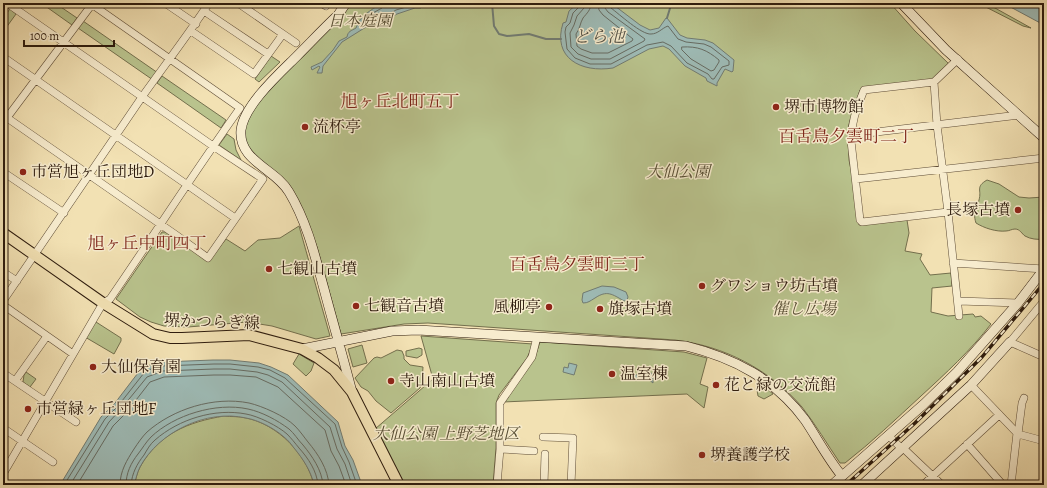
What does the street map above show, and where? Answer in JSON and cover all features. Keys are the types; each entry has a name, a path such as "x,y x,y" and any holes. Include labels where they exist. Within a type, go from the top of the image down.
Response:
{"main road":[{"name":"堺かつらぎ線","path":"3,233 103,303 153,334 188,338 249,335 302,349 318,358 334,370 352,392 399,485"}],"street":[{"path":"3,474 103,303 110,299 161,225 213,146 240,108 91,3 64,42 36,80 4,119 89,174 161,225 208,258 263,179 213,146 64,42 7,3"},
{"path":"165,3 196,24"},
{"path":"3,301 89,174 170,58 196,24 209,3"},
{"path":"238,3 296,43"},
{"path":"346,3 338,15 260,94 242,124 241,135 246,152 257,163 278,178 288,190 301,216 311,240 352,392"},
{"path":"901,3 929,34 1044,138"},
{"path":"204,11 268,54"},
{"path":"191,31 254,74 283,34"},
{"path":"3,57 235,218"},
{"path":"948,212 862,222 860,220 851,135 854,116 864,90 934,82 958,59"},
{"path":"934,82 937,125 960,316"},
{"path":"851,135 1019,115"},
{"path":"856,179 1044,158"},
{"path":"3,172 64,213"},
{"path":"953,263 1044,269"},
{"path":"832,485 924,404 957,372 1018,302 1044,269"},
{"path":"3,272 17,281"},
{"path":"959,301 1018,302"},
{"path":"862,485 971,385 1010,342 1044,301"},
{"path":"3,305 73,354"},
{"path":"1036,311 1044,315"},
{"path":"302,349 392,331 418,330 686,346 726,359 754,373 777,390 804,419 842,476"},
{"path":"15,381 46,336"},
{"path":"497,485 500,449 500,403 502,398 532,357 537,337"},
{"path":"1010,342 1044,357"},
{"path":"3,373 76,422"},
{"path":"971,385 1017,434 1044,442"},
{"path":"1011,485 1017,434 1024,398"},
{"path":"923,485 999,415"},
{"path":"3,428 53,462"},
{"path":"888,435 933,475 942,485"},
{"path":"543,437 573,438 571,485"},
{"path":"967,444 1003,485"},
{"path":"500,449 534,451"},
{"path":"544,485 545,454"}],"green space":[{"path":"41,3 55,3 77,18 72,25"},
{"name":"大仙公園","path":"349,3 890,3 915,31 949,64 933,79 860,90 848,128 849,160 859,225 907,220 909,233 905,251 922,254 920,259 930,275 951,273 952,286 932,288 931,312 948,316 973,314 975,317 981,316 991,324 975,343 948,370 884,430 845,463 840,463 802,407 775,381 728,354 693,343 675,340 428,323 404,324 341,334 317,247 306,218 249,150 243,135 248,116 261,94"},
{"path":"978,3 986,3 1031,28 1023,26"},
{"path":"10,9 16,14 3,32 3,18"},
{"path":"83,21 158,73 153,80 78,28"},
{"path":"271,56 280,62 259,82 255,79"},
{"path":"162,76 226,120 221,128 157,83"},
{"path":"227,134 234,139 236,150 241,160 219,145"},
{"path":"987,180 999,184 1019,197 1044,197 1044,239 1029,238 1017,229 998,231 986,228 976,223 975,212 980,197 980,187 983,182"},
{"path":"299,226 330,336 316,339 272,326 247,322 188,327 164,326 140,317 116,299 162,232 165,232 209,260 226,239 245,251 258,240 280,238"},
{"path":"96,322 121,338 121,341 114,354 85,337"},
{"name":"大仙公園 上野芝地区","path":"421,336 533,344 527,358 499,395 496,403 496,448 493,485 405,485 375,429 433,379"},
{"path":"540,342 684,352 707,358 700,384 708,387 704,408 687,394 503,402 535,357"},
{"path":"362,345 367,363 353,367 348,349"},
{"path":"419,348 422,349 422,355 417,358 406,356 406,351"},
{"path":"397,350 402,351 404,359 410,365 423,367 422,382 420,388 391,413 376,401 368,391 361,387 355,378 374,358 381,358"},
{"path":"299,354 314,363 311,371 306,376 293,364"},
{"path":"26,372 36,379 30,387 23,382"},
{"path":"761,384 773,394 764,399 758,396 757,390"},
{"path":"224,416 243,417 258,421 279,434 289,442 305,462 314,485 134,485 139,469 147,456 165,438 186,426"}],"water":[{"path":"381,3 424,4 421,8 415,8 397,14 378,24 366,27 342,42 323,66 322,73 317,73 320,67 319,66 312,70 311,67 322,62 339,41 347,37 349,32 356,28 363,16"},
{"name":"どら池","path":"578,3 611,3 640,25 650,30 659,28 667,18 680,35 687,38 705,40 713,43 734,60 733,71 732,72 725,69 717,83 717,86 685,66 669,49 663,46 649,49 613,68 590,68 580,65 566,54 562,46 561,35 563,23 566,22 569,11"},
{"path":"1003,3 1032,3 1044,10 1044,25"},
{"path":"602,286 614,287 626,292 628,297 627,300 624,301 610,294 603,294 583,303 583,293"},
{"path":"213,360 259,363 288,375 338,422 345,446 353,460 362,485 314,485 309,470 285,438 261,423 251,419 231,416 200,420 171,434 148,454 140,467 134,485 60,485 101,417 115,403 141,369 162,362"},
{"path":"569,363 577,365 574,375 563,372 564,367 568,368"},
{"path":"646,372 655,374 653,383 648,379 632,380 633,374 641,376 642,374 645,375"}],"waterway":[{"path":"492,3 494,26 499,34 507,36 529,34 546,39 561,39"},
{"path":"667,18 671,5 677,3"}],"railway":[{"path":"846,485 915,423 982,357 1044,283"}],"place":[{"name":"堺市博物館","path":"776,107"},
{"name":"流杯亭","path":"305,127"},
{"name":"市営旭ヶ丘団地D","path":"23,172"},
{"name":"長塚古墳","path":"1018,210"},
{"name":"七観山古墳","path":"269,269"},
{"name":"グワショウ坊古墳","path":"702,286"},
{"name":"七観音古墳","path":"356,306"},
{"name":"風柳亭","path":"549,307"},
{"name":"旗塚古墳","path":"600,309"},
{"name":"大仙保育園","path":"93,367"},
{"name":"温室棟","path":"612,374"},
{"name":"寺山南山古墳","path":"391,381"},
{"name":"花と緑の交流館","path":"716,385"},
{"name":"市営緑ヶ丘団地F","path":"28,409"},
{"name":"堺養護学校","path":"702,455"}],"district":[{"name":"旭ヶ丘北町五丁","path":"400,101"},
{"name":"百舌鳥夕雲町二丁","path":"846,136"},
{"name":"旭ヶ丘中町四丁","path":"147,243"},
{"name":"百舌鳥夕雲町三丁","path":"577,264"}],"park label":[{"name":"日本庭園","path":"360,21"},
{"name":"催し広場","path":"804,309"}]}
